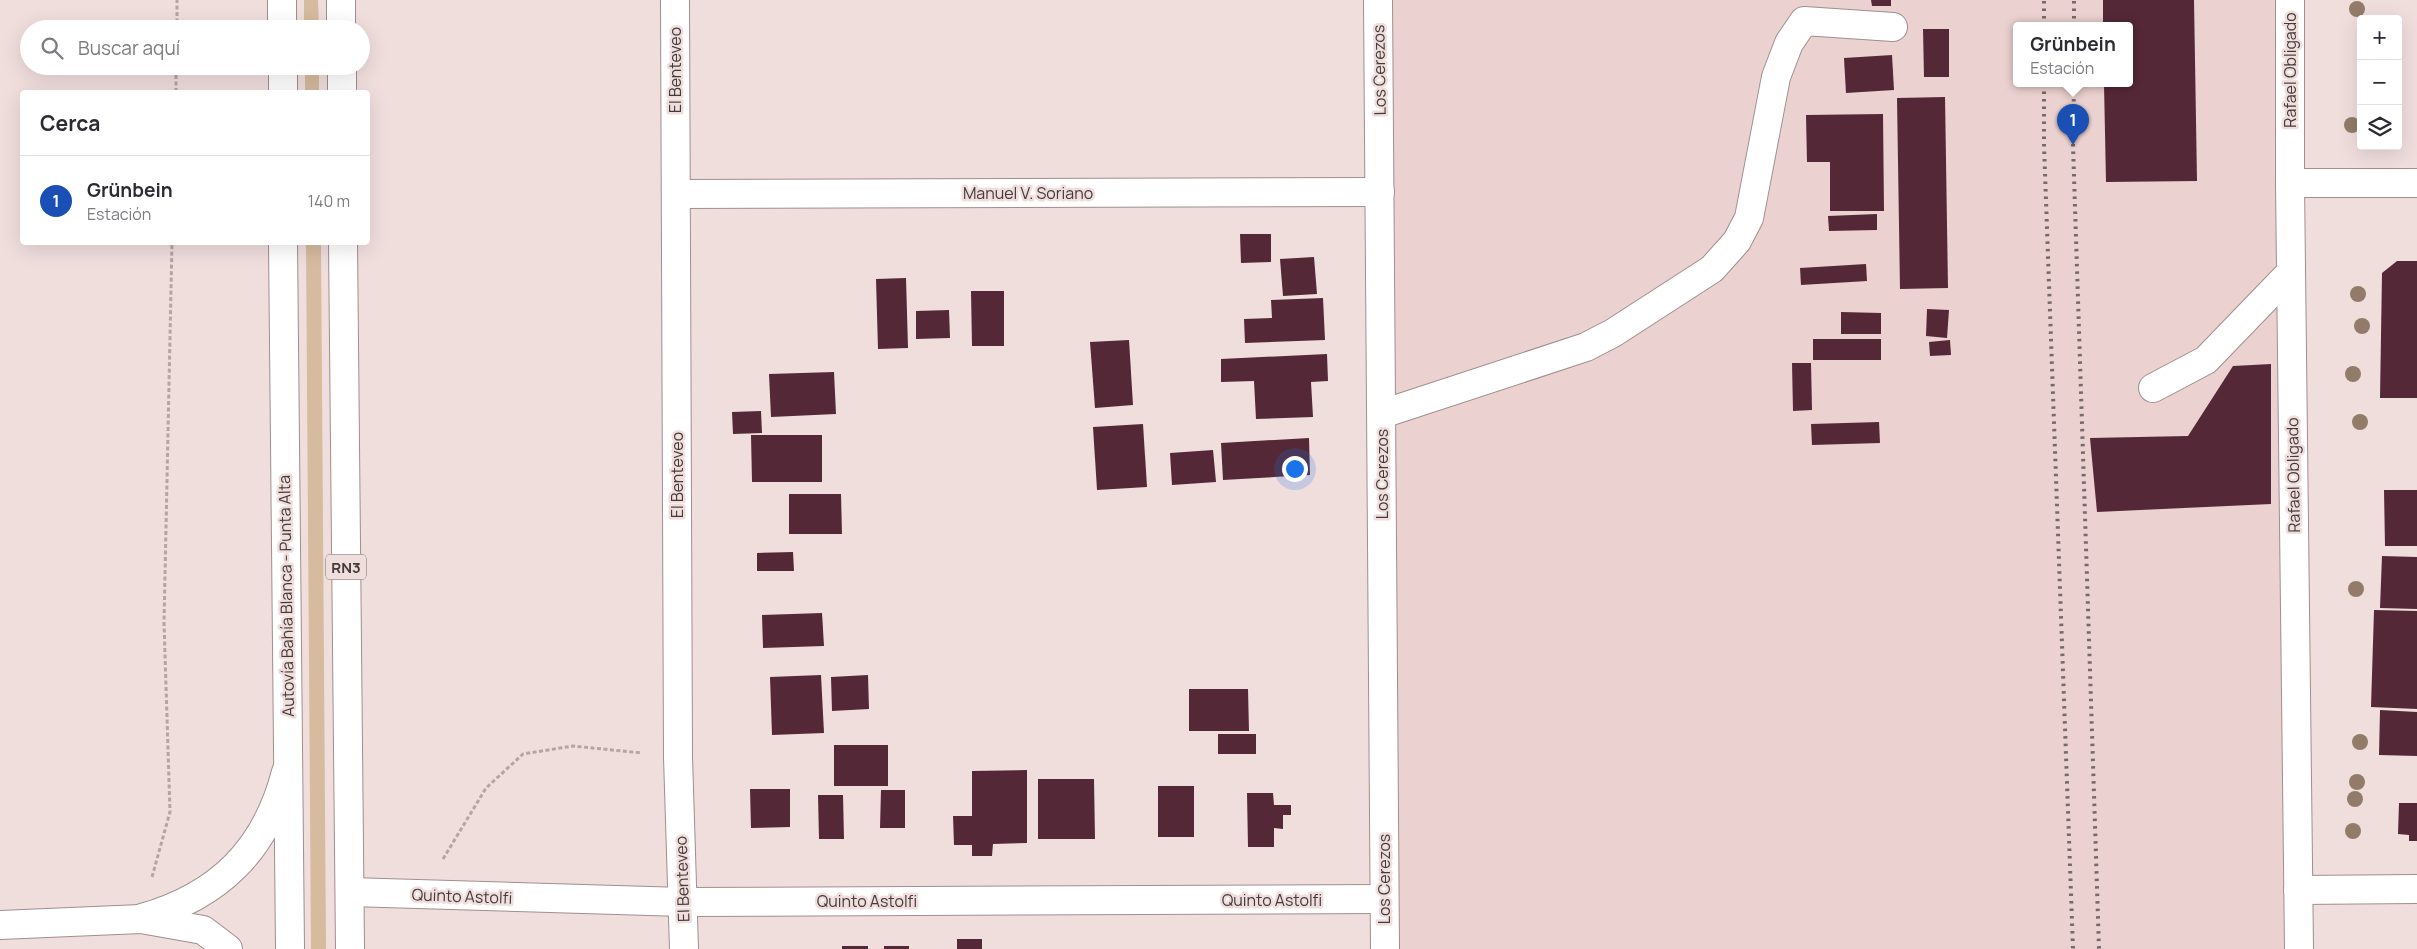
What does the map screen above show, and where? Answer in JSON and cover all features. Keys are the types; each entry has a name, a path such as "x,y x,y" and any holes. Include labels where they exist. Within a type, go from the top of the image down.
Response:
{"main road":[{"path":"282,0 282,20"},
{"path":"341,0 341,20"},
{"name":"El Benteveo","path":"675,0 678,756 684,949"},
{"name":"Los Cerezos","path":"1378,0 1385,949"},
{"name":"Rafael Obligado","path":"2290,0 2290,183 2299,949"},
{"path":"1382,414 1586,347 1613,333 1712,269 1737,241 1749,218 1776,77 1789,43 1806,11 1893,27"},
{"path":"282,75 283,90"},
{"path":"342,75 342,90"},
{"path":"2290,183 2417,183"},
{"name":"Manuel V. Soriano","path":"676,194 1380,192"},
{"name":"Autovía Bahía Blanca - Punta Alta","path":"283,245 290,949"},
{"name":"RN3","path":"343,245 350,949"},
{"path":"2153,388 2206,360 2291,272"},
{"path":"140,919 168,911 193,899 221,880 245,857 265,829 279,798 288,766"},
{"path":"2298,890 2417,889"},
{"name":"Quinto Astolfi","path":"350,892 683,902 1384,899"},
{"path":"0,924 140,919 203,930 228,949"}],"path":[{"path":"177,20 178,0"},
{"path":"176,75 176,90"},
{"path":"140,919 170,812 164,623 172,245"},
{"path":"421,895 486,788 523,754 573,746 678,756"}],"shaded area":[{"path":"304,0 318,0 319,20 304,20"},
{"path":"1378,0 2290,0 2299,949 1385,949"},
{"path":"305,75 319,75 319,90 305,90"},
{"path":"306,245 321,245 326,949 311,949"}],"building":[{"path":"1871,0 1891,0 1891,6 1872,6"},
{"path":"2103,0 2194,0 2197,181 2106,182 2104,87 2133,87 2133,22 2103,22"},
{"path":"1923,29 1949,29 1949,77 1924,77"},
{"path":"1892,55 1894,90 1846,93 1844,58"},
{"path":"1945,97 1948,288 1900,289 1897,98"},
{"path":"1883,114 1884,211 1830,211 1830,162 1807,162 1806,115"},
{"path":"1877,214 1877,230 1829,231 1828,216"},
{"path":"1240,234 1271,234 1271,262 1241,263"},
{"path":"1314,257 1317,294 1283,296 1280,259"},
{"path":"2397,261 2417,261 2417,398 2380,398 2382,273"},
{"path":"1866,264 1867,281 1801,285 1800,268"},
{"path":"906,278 908,348 878,349 876,279"},
{"path":"971,291 1004,291 1004,346 972,346"},
{"path":"1323,298 1325,340 1245,343 1244,319 1272,318 1271,300"},
{"path":"1927,309 1949,310 1947,338 1926,336"},
{"path":"949,310 950,338 916,339 916,311"},
{"path":"1841,312 1881,313 1881,334 1841,334"},
{"path":"1813,339 1881,339 1881,360 1813,360"},
{"path":"1129,340 1133,405 1095,408 1090,342"},
{"path":"1950,340 1951,355 1930,356 1929,342"},
{"path":"1327,354 1328,381 1311,382 1313,417 1256,419 1254,381 1221,382 1221,359"},
{"path":"1792,363 1811,363 1812,410 1793,411"},
{"path":"2271,364 2271,504 2097,512 2090,438 2188,436 2233,366"},
{"path":"834,372 836,414 771,417 769,374"},
{"path":"761,411 762,433 733,434 732,412"},
{"path":"1879,422 1880,443 1812,445 1811,424"},
{"path":"1143,424 1147,487 1097,490 1093,427"},
{"path":"751,435 822,435 822,482 752,482"},
{"path":"1309,438 1310,475 1223,480 1221,443"},
{"path":"1213,450 1216,482 1172,485 1170,453"},
{"path":"2384,490 2417,490 2417,546 2385,546"},
{"path":"789,494 841,494 842,534 789,534"},
{"path":"793,552 794,571 757,571 757,553"},
{"path":"2382,556 2417,557 2417,609 2380,608"},
{"path":"2374,610 2417,611 2417,709 2371,707"},
{"path":"822,613 824,646 763,648 762,615"},
{"path":"821,675 824,733 772,735 770,677"},
{"path":"868,675 869,709 832,711 831,677"},
{"path":"1189,689 1248,689 1249,731 1189,731"},
{"path":"2380,710 2417,712 2417,756 2379,755"},
{"path":"1218,734 1256,734 1256,754 1218,754"},
{"path":"834,745 888,745 888,786 834,786"},
{"path":"1027,770 1027,843 993,844 992,856 972,856 972,845 954,845 953,816 972,816 972,771"},
{"path":"1038,779 1094,779 1095,839 1038,839"},
{"path":"1158,786 1194,786 1194,837 1158,837"},
{"path":"750,789 790,789 790,827 751,828"},
{"path":"881,790 905,790 905,828 880,828"},
{"path":"1247,793 1273,793 1274,805 1291,805 1291,815 1283,815 1283,829 1274,828 1274,847 1248,847"},
{"path":"818,795 843,795 844,839 819,839"},
{"path":"2399,803 2417,803 2417,841 2409,841 2409,835 2398,834"},
{"path":"957,939 982,939 982,949 957,949"},
{"path":"842,946 868,946 868,949 842,949"},
{"path":"884,946 909,946 909,949 884,949"}],"railway":[{"path":"2044,0 2044,22"},
{"path":"2074,0 2074,22"},
{"path":"2044,87 2044,145 2073,949"},
{"path":"2074,87 2073,145 2099,949"}],"place":[{"name":"Grünbein","path":"2073,145"}]}
